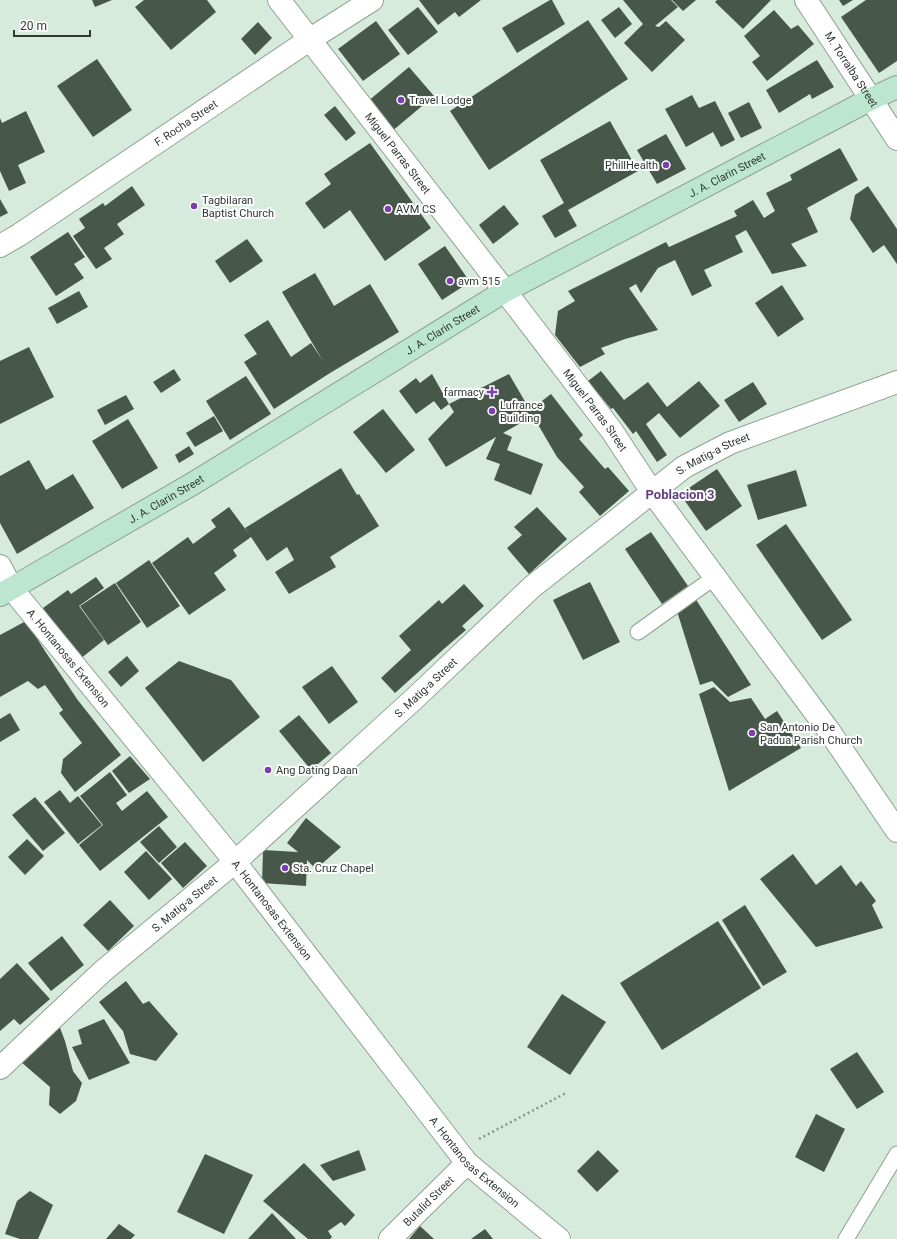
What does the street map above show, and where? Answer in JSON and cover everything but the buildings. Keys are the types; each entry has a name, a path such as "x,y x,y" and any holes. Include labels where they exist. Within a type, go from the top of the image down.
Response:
{"main road":[{"name":"J. A. Clarin Street","path":"6,592 194,483 505,291 871,99 897,88"}],"street":[{"name":"Miguel Parras Street","path":"279,0 612,431 652,492 829,731 897,831"},
{"name":"F. Rocha Street","path":"0,246 309,40 372,0"},
{"name":"M. Torralba Street","path":"806,0 897,139"},
{"name":"S. Matig-a Street","path":"0,1068 103,971 235,862 415,698 532,587 684,467 730,443 897,382"},
{"name":"A. Hontanosas Extension","path":"0,566 6,592 235,862 462,1157 558,1239"},
{"name":"Butalid Street","path":"390,1239 462,1157"}],"lane":[{"path":"638,632 715,577"},
{"path":"846,1239 897,1154"}],"path":[{"path":"462,1157 566,1093"}],"place":[{"name":"Travel Lodge","path":"401,100"},
{"name":"PhillHealth","path":"666,165"},
{"name":"Tagbilaran Baptist Church","path":"194,206"},
{"name":"AVM CS","path":"388,209"},
{"name":"avm 515","path":"450,281"},
{"name":"farmacy","path":"492,392"},
{"name":"Lufrance Building","path":"492,411"},
{"name":"San Antonio De Padua Parish Church","path":"752,733"},
{"name":"Ang Dating Daan","path":"268,770"},
{"name":"Sta. Cruz Chapel","path":"285,868"}],"district":[{"name":"Poblacion 3","path":"680,494"}]}
